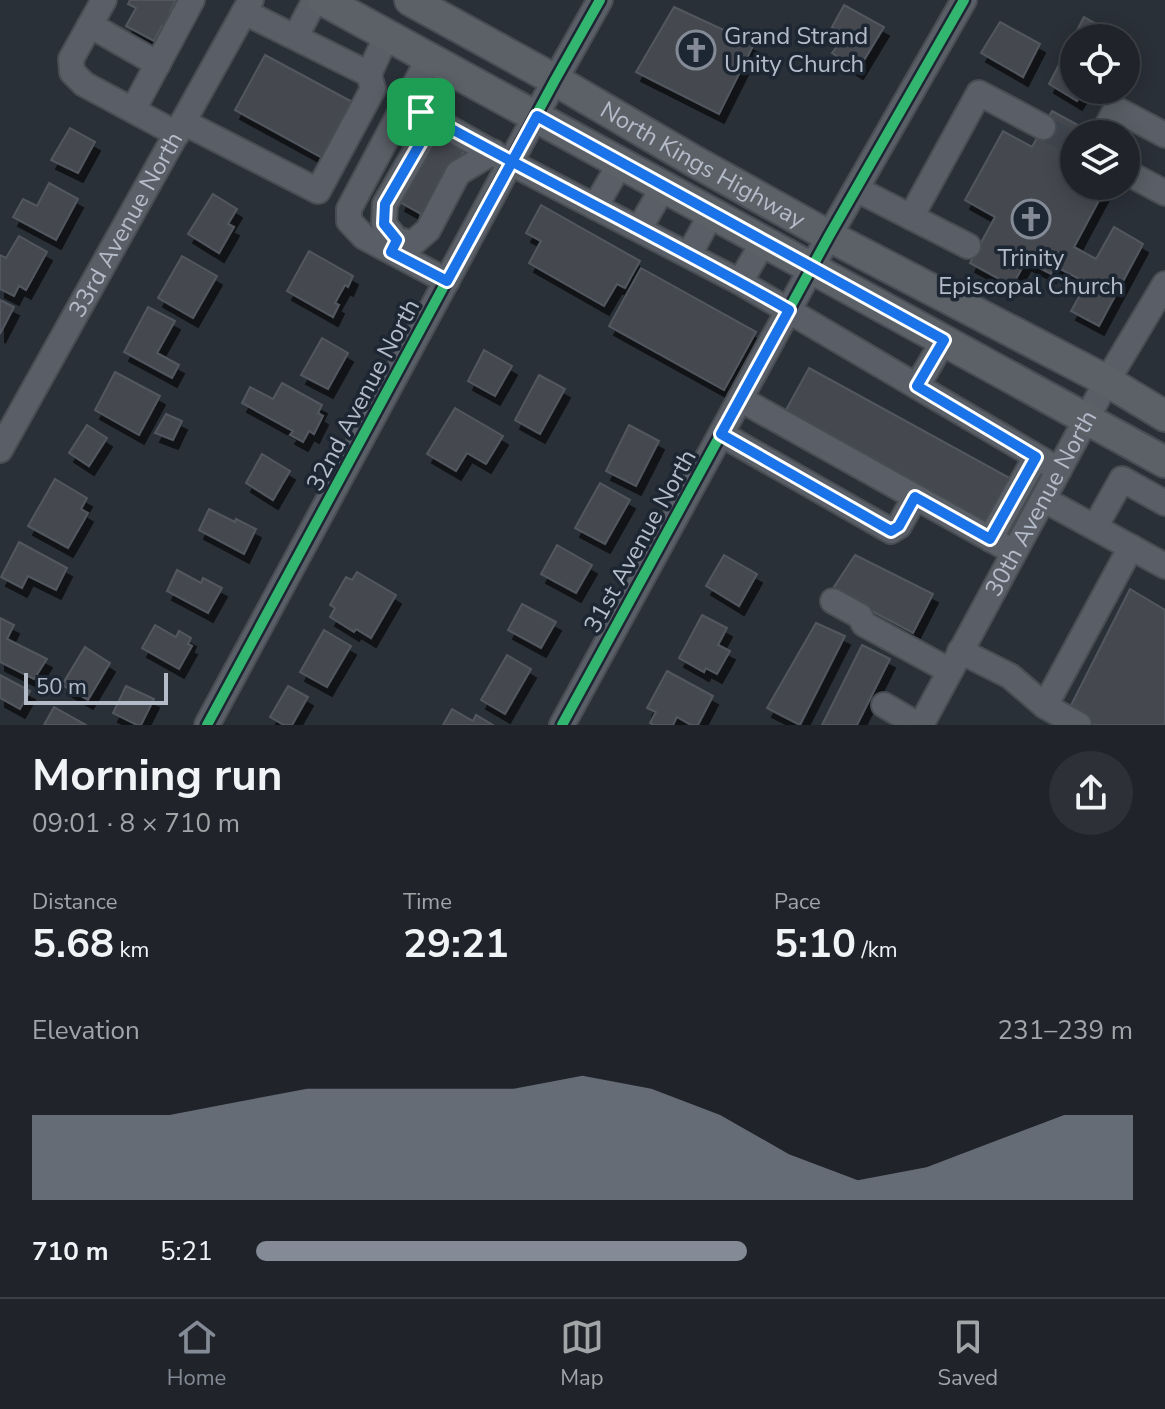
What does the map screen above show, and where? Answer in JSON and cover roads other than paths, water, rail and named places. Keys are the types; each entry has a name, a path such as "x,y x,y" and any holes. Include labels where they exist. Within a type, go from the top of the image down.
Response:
{"main road":[{"name":"North Kings Highway","path":"323,0 1165,462"},
{"name":"North Kings Highway","path":"410,0 829,236 1107,381 1165,416"}],"street":[{"path":"104,0 71,59 72,72 84,84 133,110 318,191 349,209"},
{"path":"133,110 192,0"},
{"path":"296,36 315,0"},
{"name":"32nd Avenue North","path":"207,725 447,281 502,158 537,116 600,0"},
{"name":"31st Avenue North","path":"562,725 829,236 964,0"},
{"path":"247,6 369,74"},
{"name":"33rd Avenue North","path":"0,450 247,6"},
{"path":"90,25 158,64"},
{"path":"318,191 373,89 369,74 387,35"},
{"path":"429,58 413,108 349,209 349,221 364,237 394,246 447,281"},
{"path":"911,217 979,93 1043,127"},
{"path":"413,108 740,282 1059,470"},
{"path":"394,246 384,224 385,204 425,135 413,108"},
{"path":"1110,120 1116,109 1137,120"},
{"path":"1140,122 1165,135"},
{"path":"394,246 413,243 428,230 458,173 502,158"},
{"path":"595,207 621,162"},
{"path":"1140,180 1165,193"},
{"path":"639,229 664,186"},
{"path":"856,189 968,246"},
{"path":"689,255 712,212"},
{"path":"740,282 764,241"},
{"name":"30th Avenue North","path":"920,725 1107,381 1165,284"},
{"path":"917,386 944,340"},
{"path":"740,399 1014,552"},
{"path":"721,434 891,531 899,526 915,497"},
{"path":"990,539 1036,457"},
{"path":"1095,527 1122,479 1165,503"},
{"path":"1043,499 1165,566"},
{"path":"1045,706 1131,547"},
{"path":"833,601 860,616 864,624 955,661 1010,676 1045,706 1079,725"},
{"path":"884,705 920,725"}],"tunnel":[{"path":"1043,127 1060,136"}],"place":[{"name":"Grand Strand Unity Church","path":"696,50"},
{"name":"Trinity Episcopal Church","path":"1031,219"}]}
